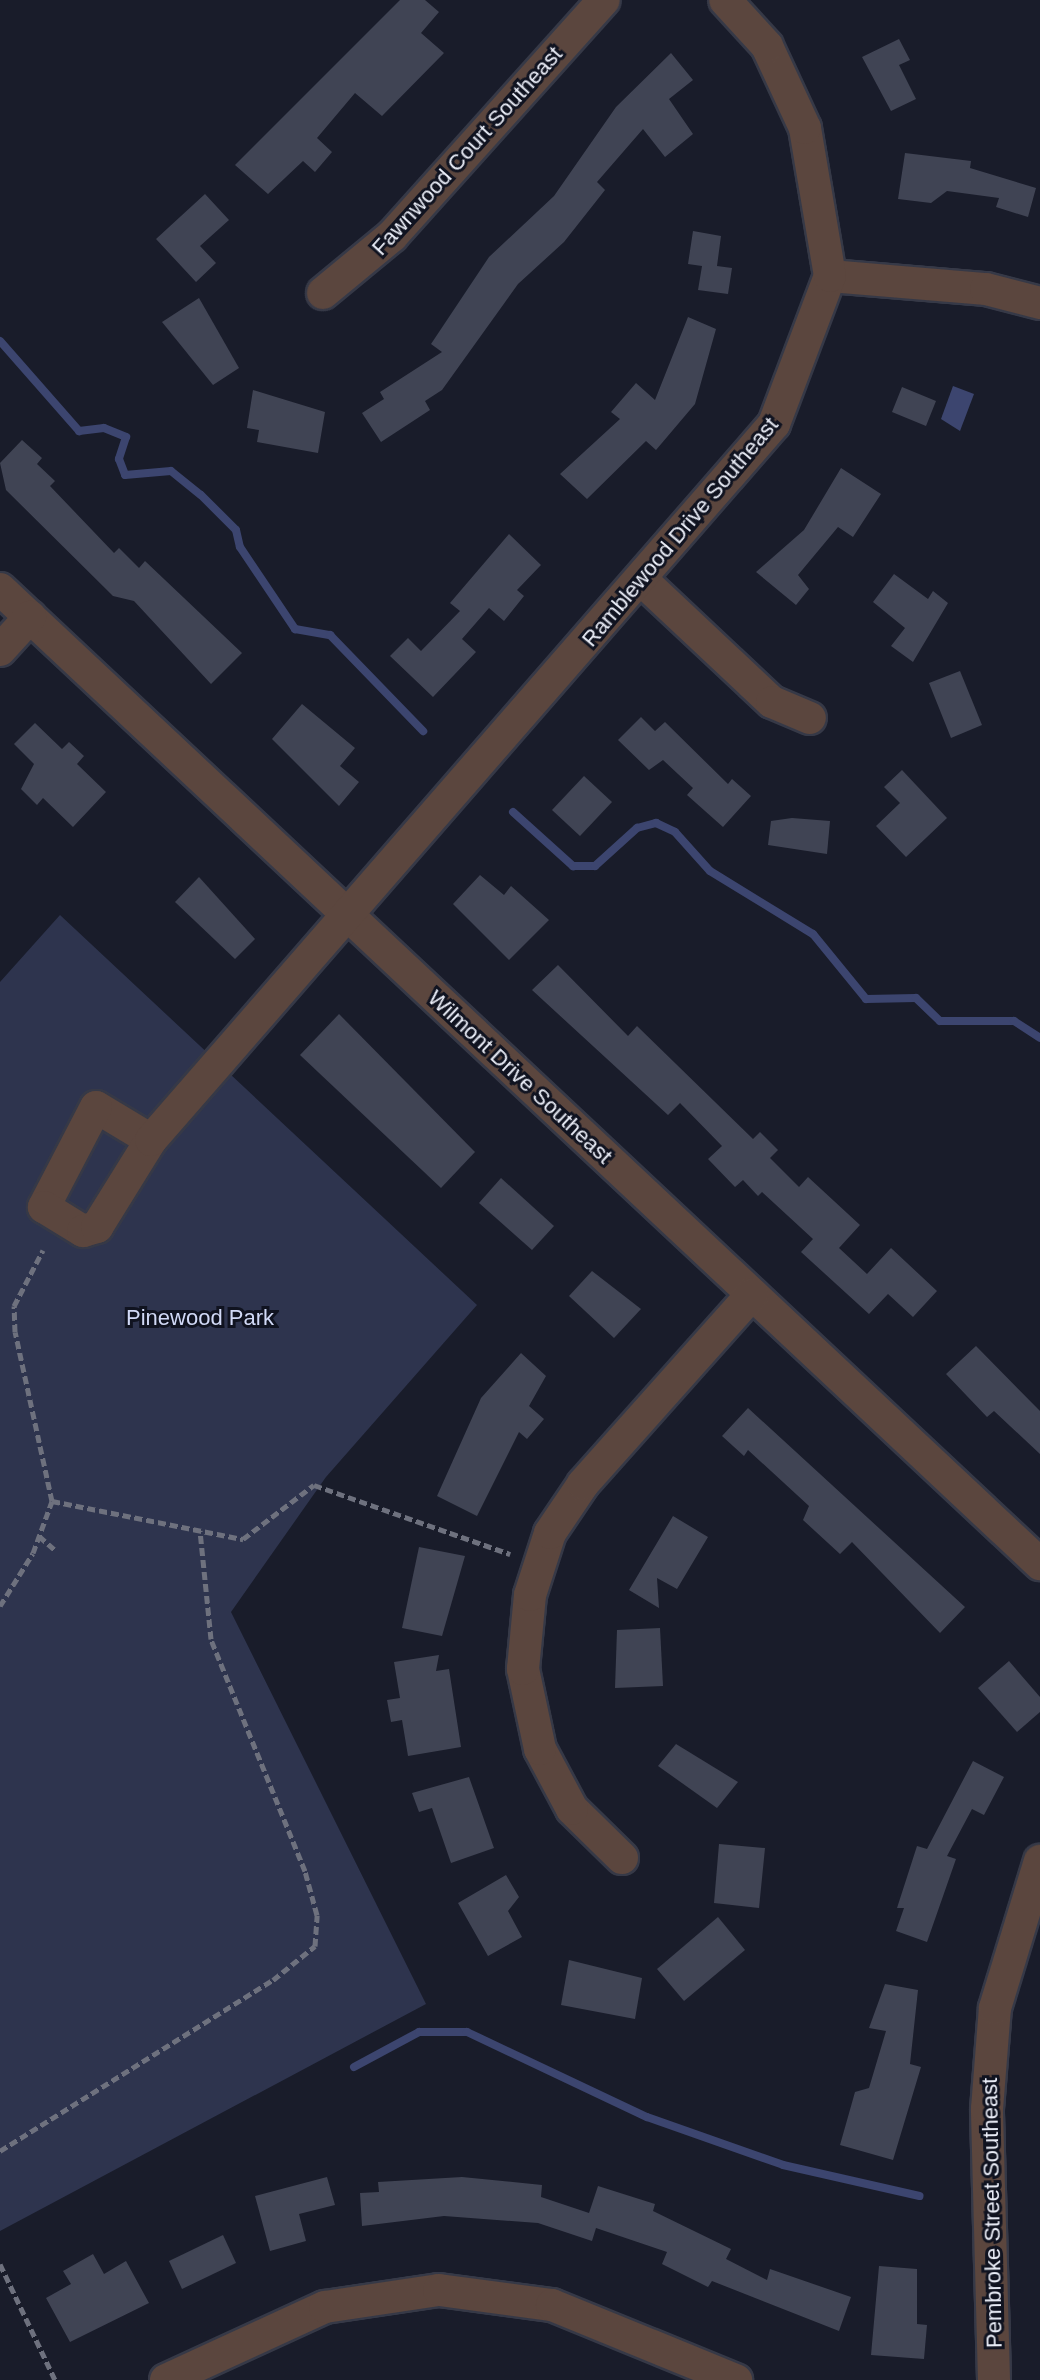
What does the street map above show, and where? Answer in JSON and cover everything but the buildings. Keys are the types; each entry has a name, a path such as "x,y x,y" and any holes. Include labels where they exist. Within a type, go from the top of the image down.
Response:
{"street":[{"name":"Fawnwood Court Southeast","path":"323,293 392,236 604,0"},
{"path":"725,0 783,76 805,128 830,276 986,289 1040,303"},
{"name":"Ramblewood Drive Southeast","path":"151,1140 346,915 644,582 774,424 830,276"},
{"path":"644,582 772,702 810,718"},
{"name":"Wilmont Drive Southeast","path":"0,589 1040,1564"},
{"path":"0,650 30,617"},
{"path":"622,1858 572,1809 540,1749 523,1669 530,1595 550,1533 583,1484 752,1294"},
{"name":"Pembroke Street Southeast","path":"994,2380 987,2109 995,2008 1040,1861"},
{"path":"166,2380 325,2307 439,2290 552,2305 720,2377"}],"path":[{"path":"0,1606 39,1536 52,1501 19,1374 14,1319 43,1250"},
{"path":"52,1501 243,1539 314,1485 510,1554"},
{"path":"0,2151 273,1980 315,1946 317,1915 305,1871 211,1639 200,1531"},
{"path":"39,1536 56,1551"},
{"path":"0,2264 55,2380"}],"green space":[{"name":"Pinewood Park","path":"60,915 477,1305 326,1477 231,1612 426,2004 0,2231 0,982"}],"shaded area":[{"path":"953,386 974,394 960,431 941,419"}],"waterway":[{"path":"0,341 79,431 104,428 126,437 119,459 125,475 171,471 201,495 236,530 240,547 295,629 330,635 423,731"},
{"path":"513,812 573,866 595,866 637,828 656,823 675,832 710,871 813,934 866,999 916,998 940,1021 1014,1021 1040,1038"},
{"path":"354,2067 419,2032 467,2032 647,2117 783,2165 920,2196"}]}
